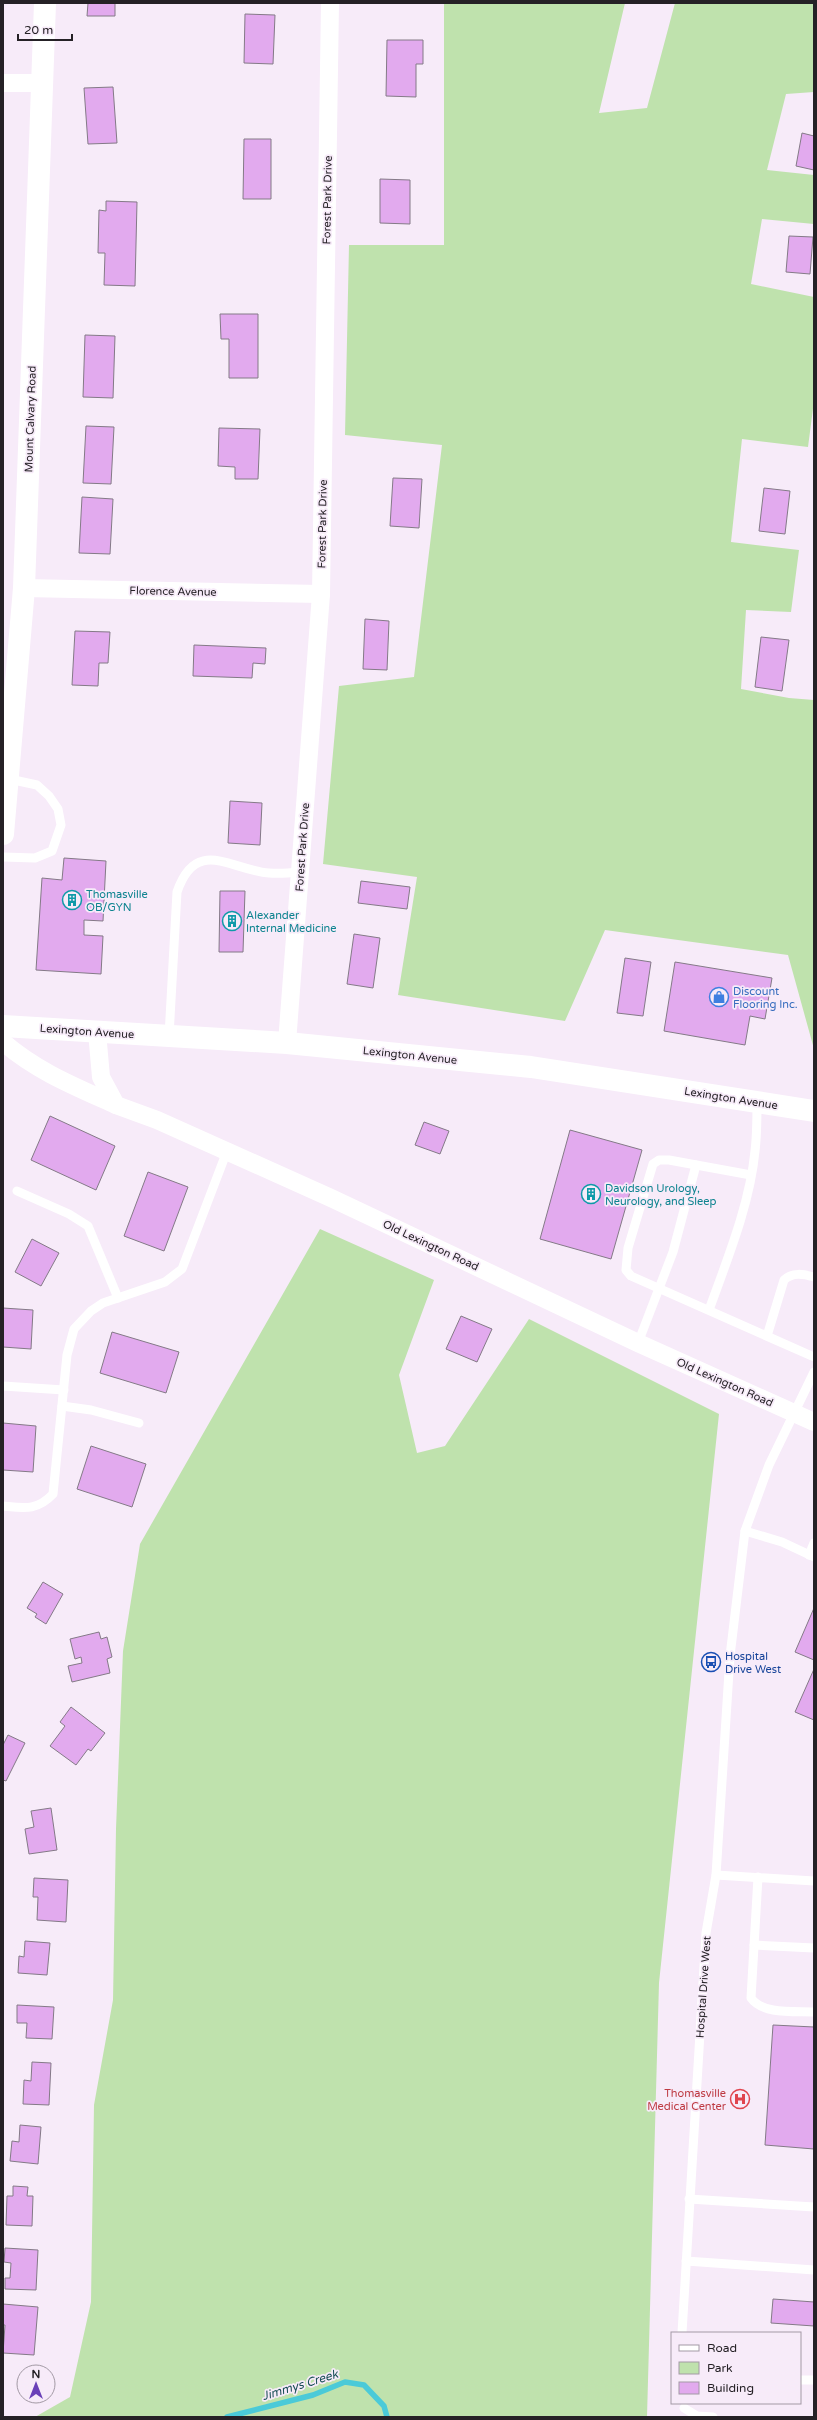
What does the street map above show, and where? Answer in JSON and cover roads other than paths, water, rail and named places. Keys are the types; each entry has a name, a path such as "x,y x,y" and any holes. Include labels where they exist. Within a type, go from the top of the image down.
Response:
{"street":[{"name":"Mount Calvary Road","path":"3,834 8,779 7,756 24,588 45,3"},
{"name":"Forest Park Drive","path":"287,1043 321,594 330,3"},
{"path":"3,83 42,83"},
{"name":"Florence Avenue","path":"24,588 321,594"},
{"name":"Lexington Avenue","path":"3,1026 287,1043 531,1067 814,1112"},
{"path":"97,1032 101,1077 116,1105"},
{"name":"Old Lexington Road","path":"3,1042 22,1058 69,1084 116,1105 157,1120 227,1151 528,1290 638,1344 814,1422"}],"lane":[{"path":"3,857 34,858 52,851 62,825 58,809 49,796 37,785 8,779"},
{"path":"169,1036 177,892 182,876 191,865 205,861 224,861 268,873 300,872"},
{"path":"710,1310 736,1231 751,1175 755,1152 757,1102"},
{"path":"3,1506 32,1508 47,1501 53,1494 67,1355 74,1329 91,1311 118,1298 165,1282 182,1269 227,1151"},
{"path":"751,1175 669,1160 659,1160 653,1164 628,1248 626,1270 631,1276 814,1357"},
{"path":"638,1344 673,1252 696,1165"},
{"path":"16,1191 69,1214 88,1226 118,1298"},
{"path":"767,1336 784,1280 789,1276 801,1274 814,1277"},
{"name":"Hospital Drive West","path":"682,2332 706,1933 716,1875 730,1656 745,1531 769,1465 814,1372"},
{"path":"3,1386 64,1390"},
{"path":"62,1406 91,1410 138,1423"},
{"path":"745,1531 782,1542 811,1556 814,1544"},
{"path":"716,1875 814,1881"},
{"path":"758,1877 751,1998 756,2006 768,2010 814,2012"},
{"path":"754,1945 814,1948"},
{"path":"689,2199 814,2207"},
{"path":"686,2261 814,2270"},
{"path":"801,2380 814,2380"},
{"path":"683,2409 697,2416 713,2417"}],"waterway":[{"name":"Jimmys Creek","path":"227,2417 313,2395 345,2382 364,2385 384,2406 387,2417"}],"place":[{"name":"Thomasville OB/GYN","path":"72,900"},
{"name":"Alexander Internal Medicine","path":"232,921"},
{"name":"Discount Flooring Inc.","path":"719,997"},
{"name":"Davidson Urology, Neurology, and Sleep","path":"591,1194"},
{"name":"Hospital Drive West","path":"711,1662"},
{"name":"Thomasville Medical Center","path":"740,2099"}]}
